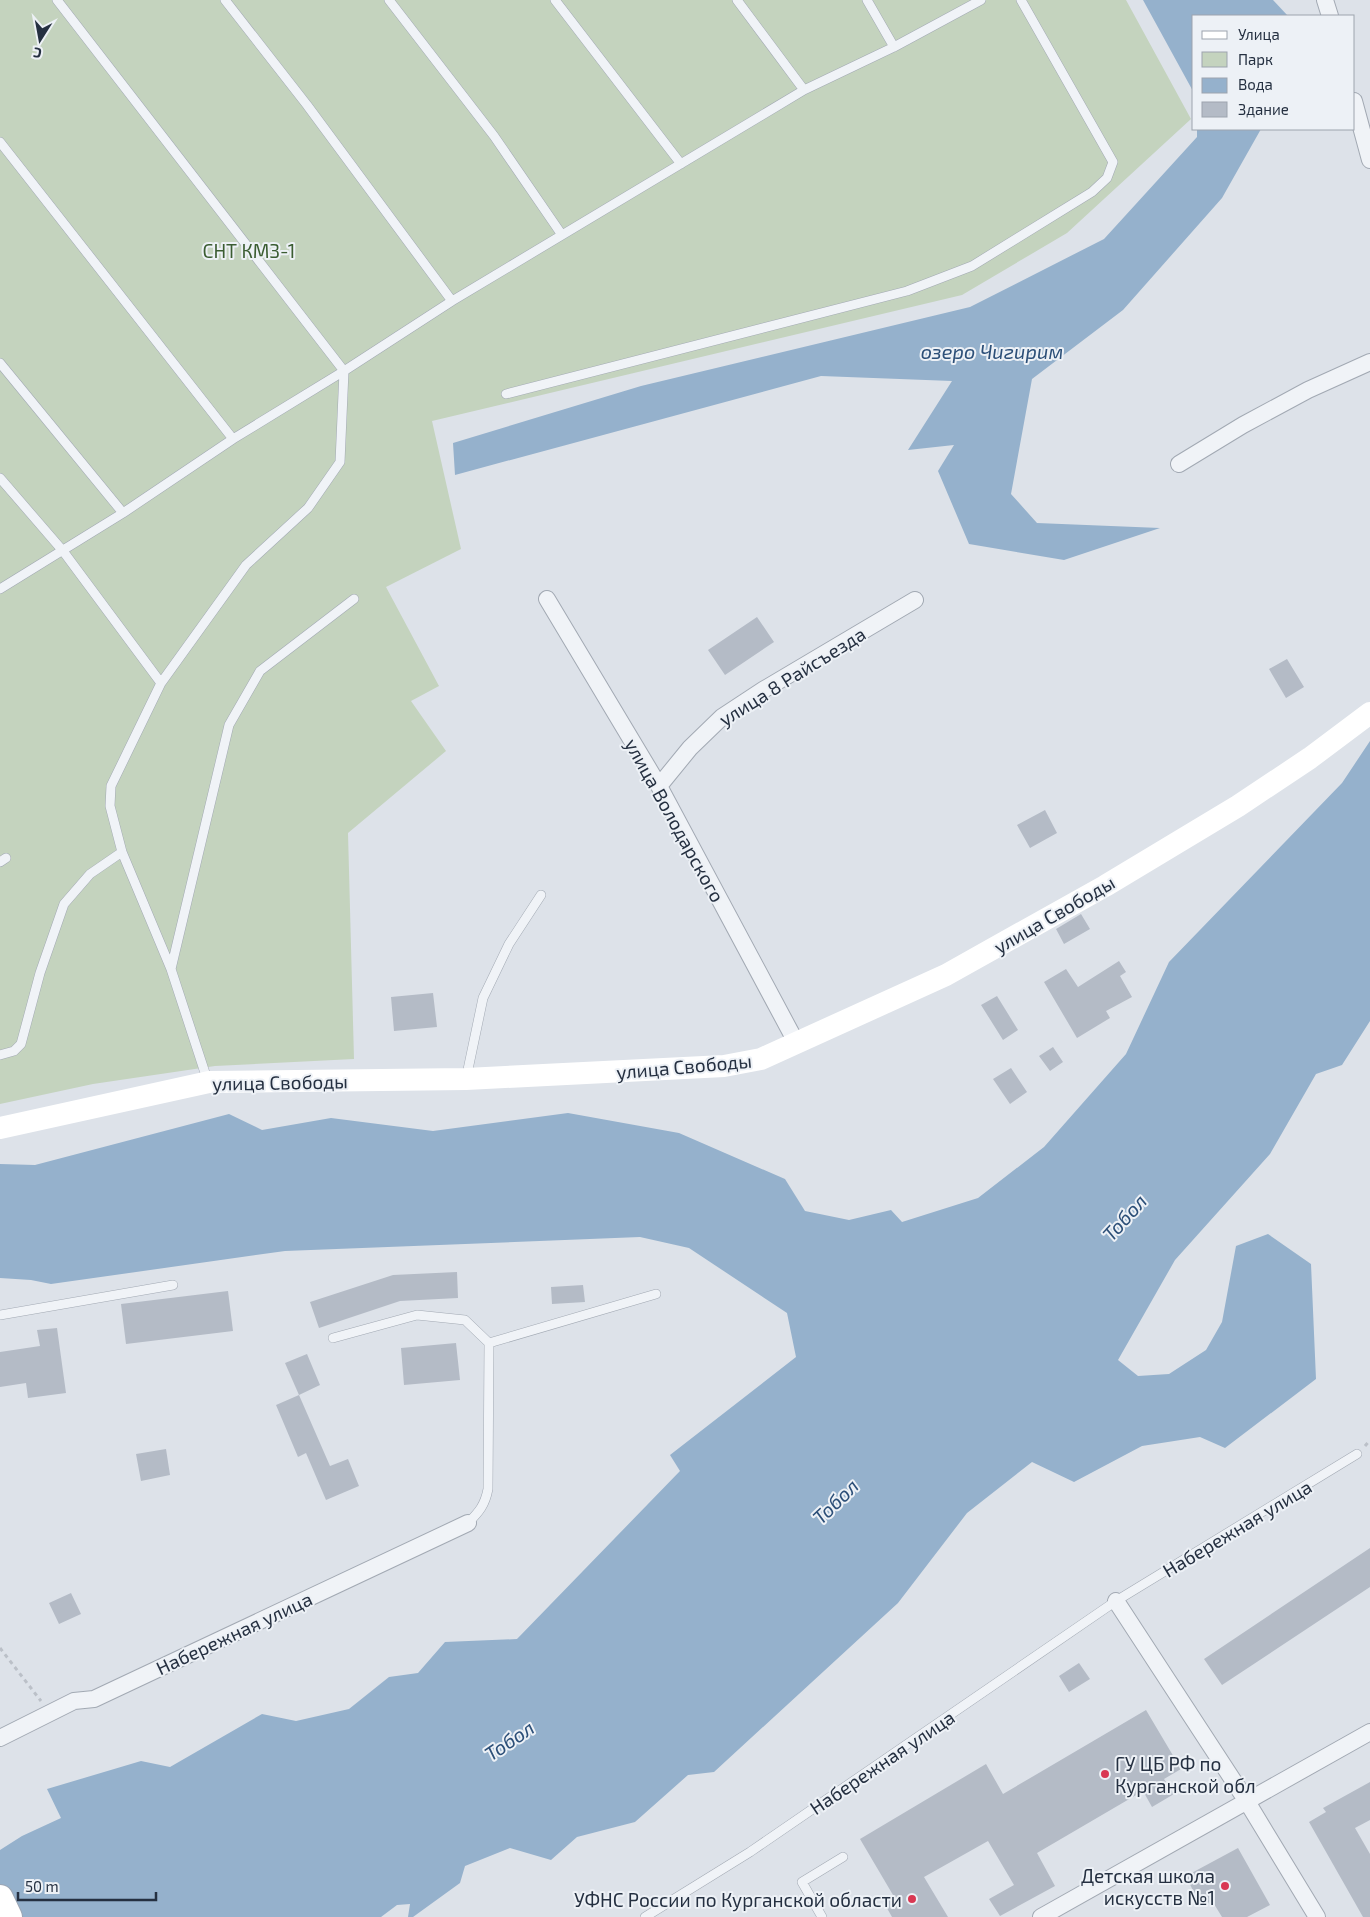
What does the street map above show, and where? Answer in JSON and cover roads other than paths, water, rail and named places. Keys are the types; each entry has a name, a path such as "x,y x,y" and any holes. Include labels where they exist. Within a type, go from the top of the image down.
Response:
{"main road":[{"path":"0,1898 9,1917"}],"street":[{"path":"1325,0 1330,15"},
{"path":"1355,106 1370,160"},
{"path":"1179,464 1243,425 1308,390 1370,362"},
{"name":"улица Володарского","path":"547,599 659,786 797,1044"},
{"name":"улица 8 Райсъезда","path":"659,786 690,748 722,717 763,690 915,600"},
{"name":"улица Свободы","path":"0,1128 208,1082 466,1079 724,1066 761,1059 946,975 1105,886 1270,785 1370,713"},
{"name":"Набережная улица","path":"0,1738 74,1701 94,1698 468,1523"},
{"path":"1116,1602 1246,1800 1317,1917"},
{"path":"1041,1917 1246,1800 1370,1732"}],"lane":[{"path":"57,0 344,372 340,462 308,508 246,565 161,683 111,786 110,806 122,852 171,969 208,1082"},
{"path":"225,0 307,105 452,301"},
{"path":"389,0 494,136 562,236"},
{"path":"555,0 682,164"},
{"path":"737,0 804,90"},
{"path":"866,0 894,47"},
{"path":"0,589 63,551 232,440 344,372 452,301 804,90 894,47 981,0"},
{"path":"506,394 907,291 972,266 1092,192 1107,178 1113,162 1021,0"},
{"path":"0,142 232,440"},
{"path":"0,363 123,512"},
{"path":"0,478 63,551 161,683"},
{"path":"171,969 228,725 260,671 354,599"},
{"path":"0,1055 14,1051 21,1044 40,973 64,904 90,874 122,852"},
{"path":"466,1079 483,998 509,944 541,895"},
{"path":"0,1315 174,1285"},
{"path":"489,1342 656,1294"},
{"path":"333,1338 417,1315 465,1320 489,1342 488,1489 486,1500 481,1510 468,1523"},
{"name":"Набережная улица","path":"645,1917 750,1852 1116,1602 1358,1454"},
{"path":"822,1917 802,1882 843,1857"}],"water":[{"path":"1143,0 1273,0 1287,15 1192,15 1192,89"},
{"name":"озеро Чигирим","path":"1197,130 1260,130 1222,198 1123,310 1032,379 1011,494 1037,523 1160,528 1064,560 969,544 938,471 954,445 908,450 952,381 821,376 455,475 453,443 641,386 970,307 1104,239 1197,137"},
{"name":"Тобол","path":"1370,741 1370,1021 1342,1065 1316,1074 1270,1154 1175,1260 1118,1360 1138,1376 1169,1374 1206,1350 1222,1322 1236,1246 1268,1234 1311,1264 1316,1379 1225,1448 1200,1437 1142,1446 1074,1482 1032,1462 967,1513 898,1603 714,1772 688,1775 635,1822 577,1837 551,1860 510,1848 465,1866 460,1883 413,1917 408,1917 410,1904 397,1905 381,1917 0,1917 0,1850 22,1836 61,1818 47,1789 141,1761 170,1767 262,1714 296,1721 349,1709 389,1677 418,1673 445,1642 517,1639 680,1471 670,1455 796,1357 787,1313 689,1248 640,1237 285,1251 51,1284 31,1280 0,1278 0,1164 35,1165 229,1114 262,1130 331,1118 433,1131 568,1113 679,1133 785,1179 805,1211 849,1220 891,1210 902,1222 978,1198 1044,1147 1126,1054 1169,962 1342,783"}],"place":[{"name":"ГУ ЦБ РФ по Курганской обл","path":"1105,1774"},
{"name":"Детская школа искусств №1","path":"1225,1886"},
{"name":"УФНС России по Курганской области","path":"912,1899"}],"park label":[{"name":"СНТ КМЗ-1","path":"249,250"}]}
